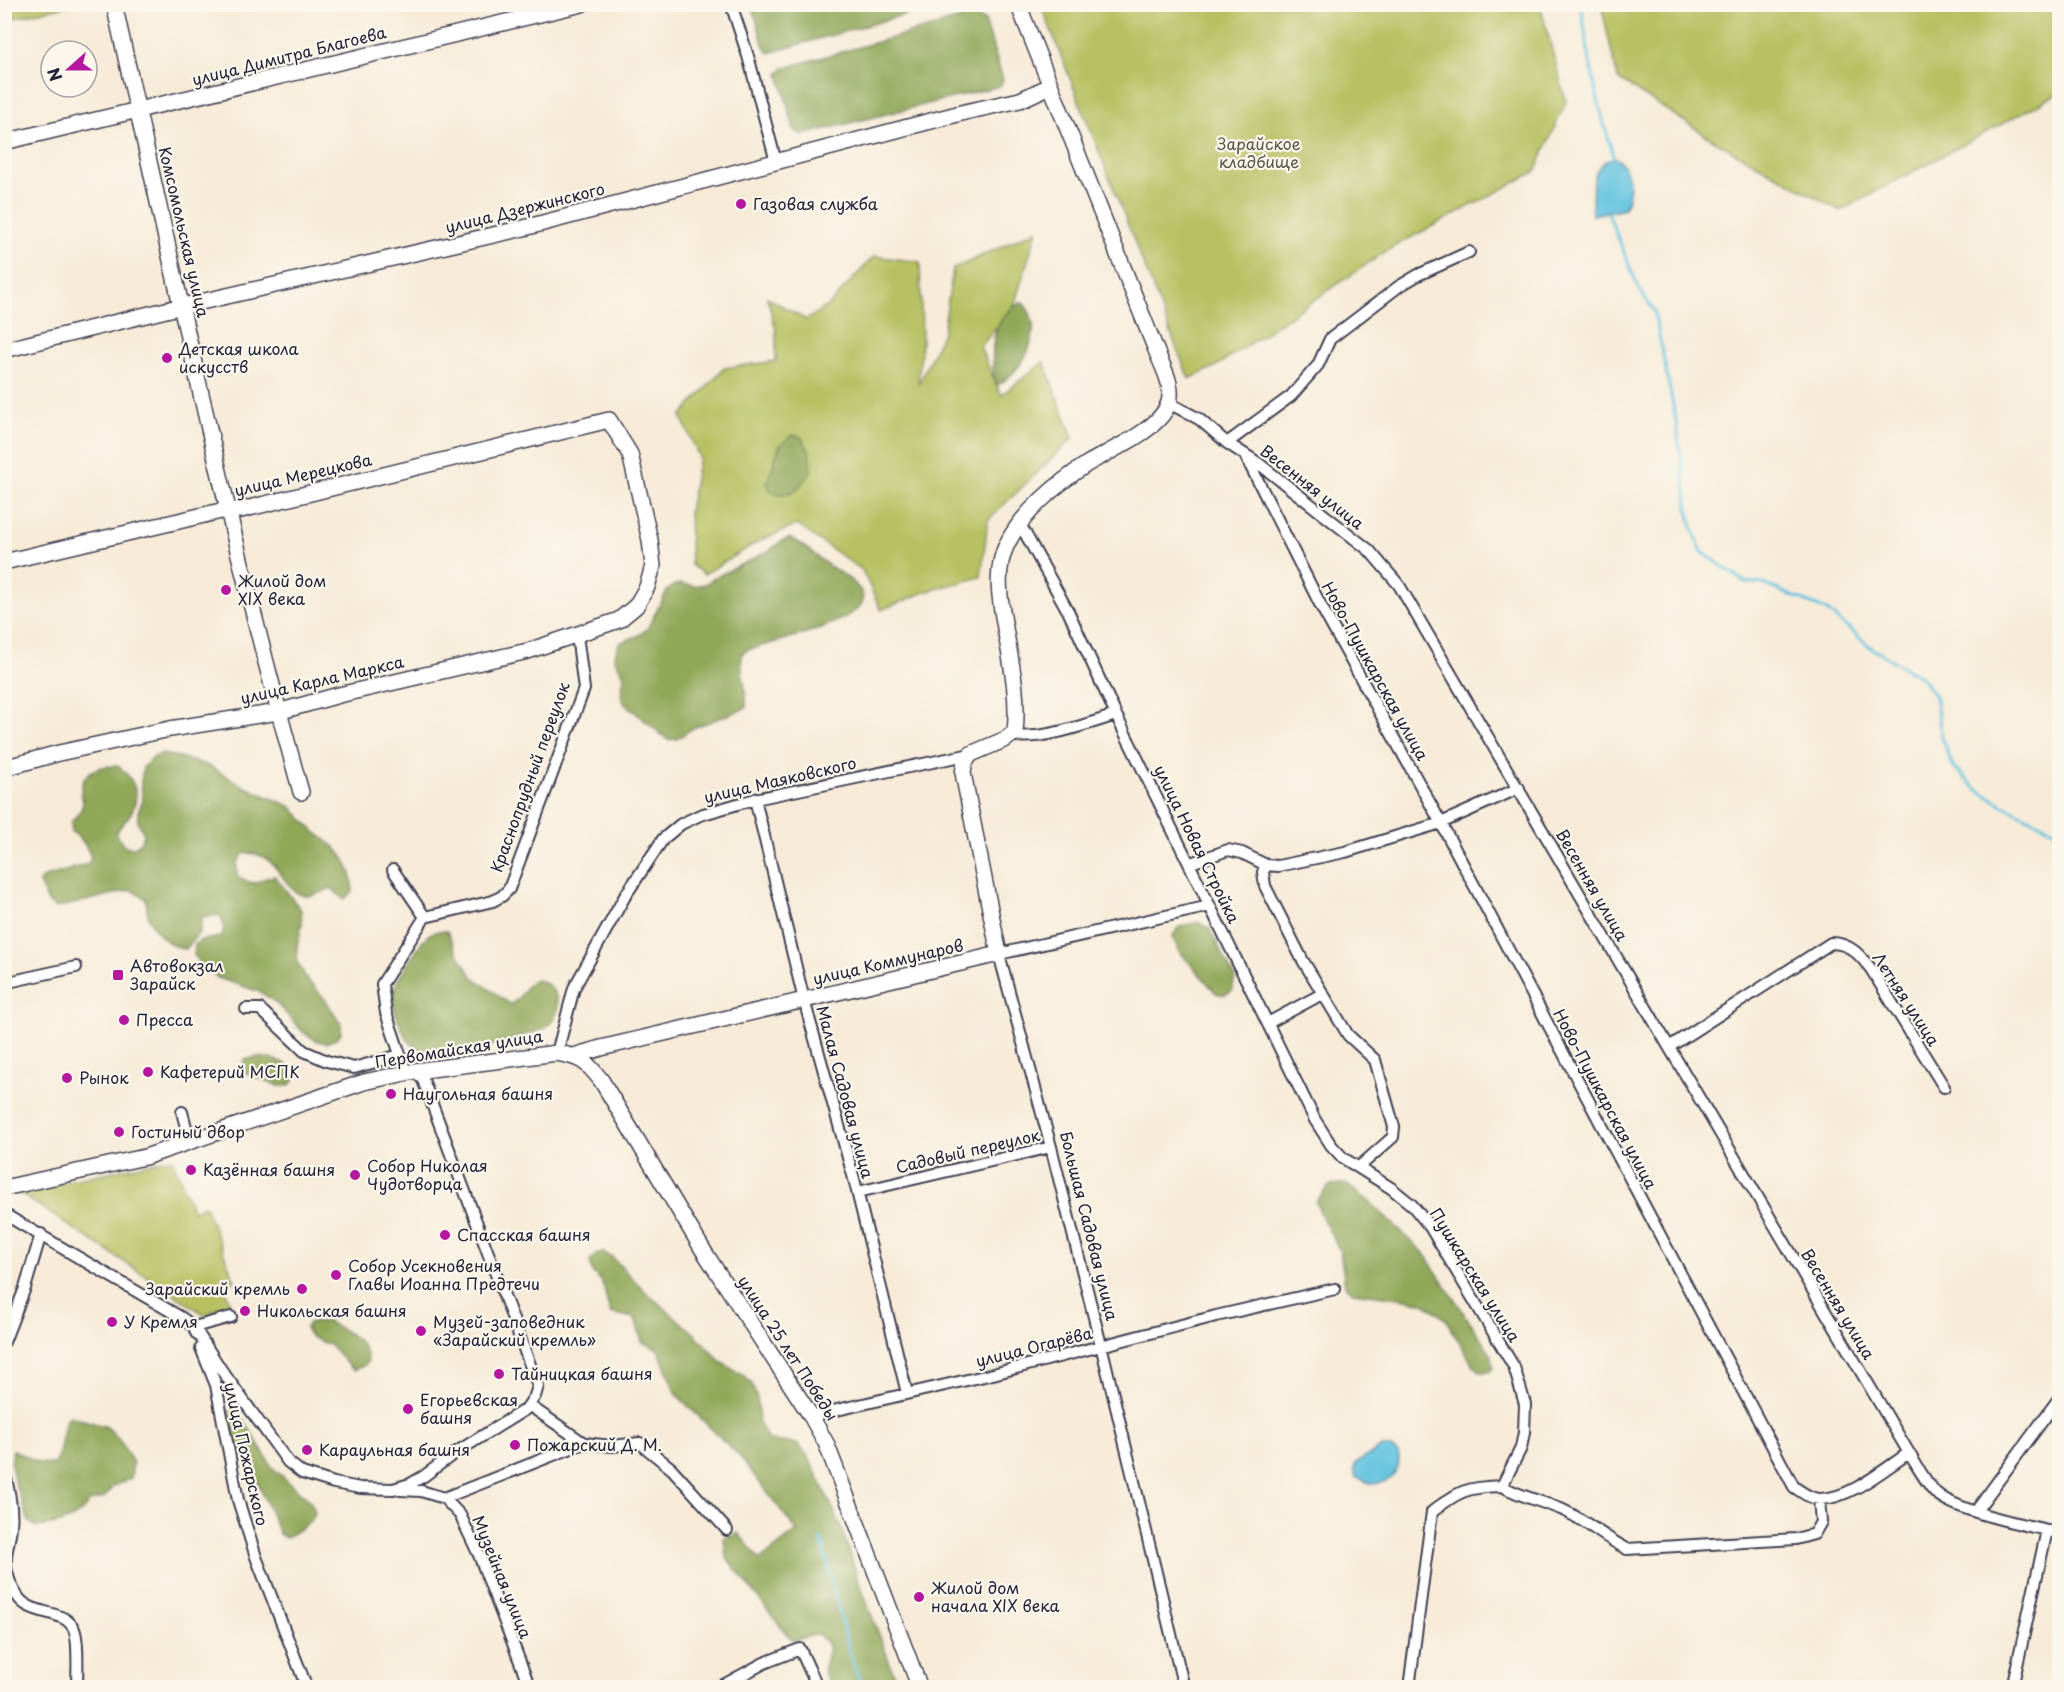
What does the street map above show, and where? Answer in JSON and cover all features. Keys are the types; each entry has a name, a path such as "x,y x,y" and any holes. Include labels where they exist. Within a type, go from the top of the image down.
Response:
{"street":[{"name":"Комсомольская улица","path":"114,4 228,511 278,712 301,792"},
{"name":"улица Димитра Благоева","path":"4,142 543,9 582,4"},
{"path":"731,4 748,56 776,162"},
{"path":"1018,4 1168,379 1170,392 1169,403 1162,416 1068,477 1049,493 1020,524 1008,543 1003,554 998,580 1014,686 1015,732 1017,736 1026,738 1116,715"},
{"name":"улица Дзержинского","path":"4,350 524,228 965,112 1020,100 1050,86"},
{"path":"1227,442 1291,396 1318,365 1330,339 1408,281 1469,252"},
{"name":"Весенняя улица","path":"1169,403 1199,419 1369,550 1400,585 1909,1453"},
{"name":"улица Мерецкова","path":"4,562 228,511 241,510 609,420 630,454 650,540 653,566 647,587 636,606 619,620 577,635"},
{"name":"Ново-Пушкарская улица","path":"1245,454 1323,608 1441,823 1794,1486 1809,1496 1820,1499"},
{"name":"улица Новая Стройка","path":"1020,524 1069,613 1116,715 1316,1120 1343,1158 1359,1167"},
{"name":"улица Карла Маркса","path":"4,768 59,753 170,729 278,712 339,694 528,651 577,635"},
{"name":"Краснопрудный переулок","path":"424,917 493,901 509,889 584,689 577,635"},
{"path":"971,754 1006,739 1015,732"},
{"name":"Большая Садовая улица","path":"971,754 965,762 963,773 999,954 1101,1345 1184,1688"},
{"name":"улица Маяковского","path":"557,1053 574,988 625,896 663,839 681,824 700,815 755,799 971,754"},
{"path":"1191,863 1228,850 1242,853 1266,865 1278,866 1345,852 1441,823 1519,789"},
{"name":"Малая Садовая улица","path":"755,799 804,1000 858,1192 907,1393"},
{"path":"1266,865 1263,872 1265,886 1323,994 1348,1035 1375,1060 1394,1127 1393,1137 1359,1167"},
{"path":"393,870 424,917 382,984 386,1013 400,1055 411,1071 423,1080 538,1386 530,1406 455,1453 424,1476 410,1484 393,1489"},
{"name":"улица Коммунаров","path":"574,1056 1210,906"},
{"name":"Летняя улица","path":"1669,1047 1831,943 1840,943 1857,952 1871,969 1944,1087"},
{"path":"4,983 76,967"},
{"path":"1268,1023 1323,994"},
{"path":"246,1009 260,1009 304,1051 327,1061 354,1068 400,1055"},
{"name":"Первомайская улица","path":"4,1188 145,1156 333,1091 411,1071 557,1053 574,1056"},
{"name":"улица 25 лет Победы","path":"574,1056 587,1062 601,1080 703,1250 811,1416 826,1443 851,1503 920,1688"},
{"path":"182,1112 190,1142"},
{"name":"Садовый переулок","path":"858,1192 1051,1147"},
{"name":"Пушкарская улица","path":"1359,1167 1412,1205 1430,1227 1514,1367 1526,1404 1524,1432 1521,1448 1502,1486"},
{"path":"4,1214 194,1327 220,1368 288,1462 302,1473 360,1488 421,1491 444,1498 584,1443 612,1446 640,1443 672,1469 727,1530"},
{"path":"4,1342 25,1288 41,1234"},
{"name":"улица Огарёва","path":"811,1416 993,1374 1216,1316 1335,1289"},
{"path":"194,1327 231,1317"},
{"name":"улица Пожарского","path":"194,1327 216,1385 238,1500 256,1557 307,1688"},
{"path":"1976,1511 2060,1397"},
{"path":"530,1406 584,1443"},
{"path":"1409,1688 1431,1512 1452,1495 1468,1489 1502,1486 1517,1495 1564,1511 1627,1549 1796,1539 1814,1534 1821,1522 1820,1499 1847,1493 1909,1453 1936,1493 1948,1501 1976,1511 2060,1533"},
{"path":"4,1471 10,1494 11,1527 5,1548 7,1572 23,1604 66,1620 72,1625 76,1634 77,1688"},
{"name":"Музейная улица","path":"444,1498 460,1515 479,1555 530,1688"},
{"path":"2012,1688 2047,1530"},
{"path":"718,1688 764,1663 800,1650 818,1688"}],"green space":[{"path":"5,4 71,4 71,5 5,20"},
{"path":"752,4 939,5 769,53 763,44"},
{"name":"Зарайское кладбище","path":"1041,5 1540,5 1566,102 1535,172 1391,248 1215,367 1189,379"},
{"path":"1601,5 2059,5 2059,93 1840,211 1715,141 1618,79"},
{"path":"974,15 985,20 1003,80 1000,86 802,135 794,130 779,74 784,68"},
{"path":"1037,230 1014,306 980,347 1001,395 1044,362 1073,438 988,520 981,577 928,591 881,610 862,570 797,525 761,540 704,574 691,565 689,511 699,457 681,416 724,368 776,361 776,330 767,297 806,320 831,303 874,256 920,262 922,340 918,385 943,332 953,269"},
{"path":"1022,302 1033,324 1033,336 1024,359 1016,370 997,385 993,368 995,335 1007,313"},
{"path":"792,435 801,437 809,450 811,473 794,491 784,494 771,492 767,483 780,445"},
{"path":"789,538 801,544 855,584 863,597 860,606 833,623 742,653 746,708 693,728 677,739 668,740 624,703 621,695 624,676 614,658 619,643 647,629 667,591 674,585 705,584"},
{"path":"161,754 209,766 245,787 290,806 314,831 336,848 345,860 351,874 353,892 344,899 331,888 311,896 299,894 292,889 274,866 257,854 244,853 237,862 237,875 244,880 254,883 275,876 301,910 302,924 297,947 297,962 308,981 325,999 341,1024 341,1033 336,1039 326,1043 317,1041 304,1033 275,1002 260,992 218,978 199,963 194,955 195,945 201,940 221,937 224,929 220,915 202,917 200,931 186,949 169,943 159,934 149,919 146,899 131,890 56,908 48,902 39,883 42,878 88,864 91,857 84,843 72,832 71,822 82,808 81,793 84,779 98,768 118,766 132,781 136,793 134,806 116,833 122,843 134,847 138,845 144,834 138,822 138,812 143,800 141,783 143,767"},
{"path":"1198,922 1209,928 1235,978 1232,991 1224,995 1216,993 1180,952 1172,937 1179,927"},
{"path":"439,931 447,931 457,953 473,977 510,1004 532,981 543,981 548,985 557,998 558,1004 556,1014 550,1024 533,1033 468,1051 440,1054 428,1052 412,1044 399,1022 393,991 427,936"},
{"path":"256,1057 269,1058 287,1065 291,1069 294,1081 288,1086 279,1086 246,1073 242,1065 245,1060"},
{"path":"172,1158 193,1211 205,1206 235,1281 224,1286 230,1303 205,1315 18,1192"},
{"path":"1345,1183 1370,1202 1423,1252 1492,1355 1493,1367 1488,1372 1481,1372 1473,1365 1446,1320 1426,1304 1353,1292 1345,1285 1340,1251 1316,1202 1329,1186"},
{"path":"604,1253 612,1257 649,1295 694,1333 721,1362 744,1376 752,1384 757,1398 759,1422 768,1440 797,1444 808,1456 841,1526 858,1579 899,1687 830,1687 824,1669 828,1647 824,1639 818,1634 792,1641 726,1557 724,1538 738,1533 760,1560 797,1531 740,1457 676,1394 658,1349 642,1342 635,1318 610,1313 602,1282 592,1272 590,1261 597,1254"},
{"path":"326,1321 353,1336 363,1346 368,1361 365,1365 354,1370 333,1348 310,1336 306,1328 309,1323"},
{"path":"235,1409 241,1415 272,1467 311,1502 315,1512 311,1521 286,1538 279,1534 257,1481 231,1429 228,1412"},
{"path":"70,1416 107,1427 119,1439 133,1463 131,1478 112,1487 103,1498 89,1502 73,1518 37,1527 29,1522 14,1480 11,1463 13,1450 39,1463 55,1464 66,1419"}],"water":[{"path":"1614,157 1624,167 1629,180 1629,194 1625,208 1592,215 1596,173 1600,166"},
{"path":"1382,1447 1391,1448 1398,1453 1398,1466 1393,1476 1389,1480 1377,1483 1370,1483 1356,1477 1355,1464"}],"waterway":[{"path":"1581,4 1594,82 1614,157"},
{"path":"1608,213 1639,289 1654,311 1675,415 1690,521 1702,552 1745,582 1764,584 1826,610 1873,649 1922,678 1935,696 1942,739 1953,766 1976,789 2008,808 2060,833"},
{"path":"821,1539 849,1650 862,1688"}],"place":[{"name":"Газовая служба","path":"741,204"},
{"name":"Детская школа искусств","path":"167,358"},
{"name":"Жилой дом XIX века","path":"226,590"},
{"name":"Автовокзал Зарайск","path":"118,975"},
{"name":"Пресса","path":"124,1020"},
{"name":"Кафетерий МСПК","path":"148,1072"},
{"name":"Рынок","path":"67,1078"},
{"name":"Наугольная башня","path":"391,1094"},
{"name":"Гостиный двор","path":"119,1132"},
{"name":"Казённая башня","path":"191,1170"},
{"name":"Собор Николая Чудотворца","path":"355,1175"},
{"name":"Спасская башня","path":"445,1235"},
{"name":"Собор Усекновения Главы Иоанна Предтечи","path":"336,1275"},
{"name":"Зарайский кремль","path":"302,1289"},
{"name":"Никольская башня","path":"245,1311"},
{"name":"У Кремля","path":"112,1322"},
{"name":"Музей-заповедник «Зарайский кремль»","path":"421,1331"},
{"name":"Тайницкая башня","path":"499,1374"},
{"name":"Егорьевская башня","path":"408,1409"},
{"name":"Пожарский Д. М.","path":"515,1445"},
{"name":"Караульная башня","path":"307,1450"},
{"name":"Жилой дом начала XIX века","path":"919,1597"}]}
